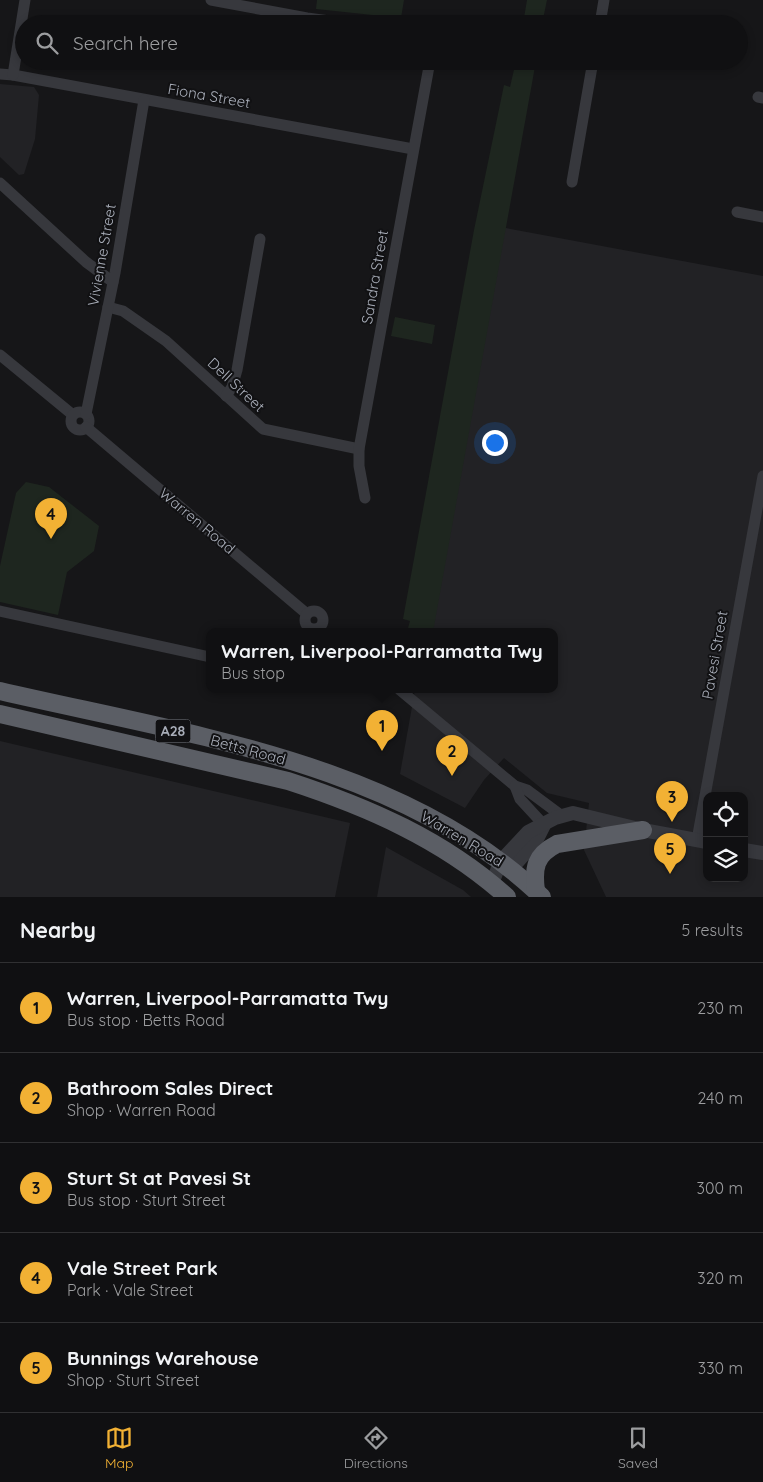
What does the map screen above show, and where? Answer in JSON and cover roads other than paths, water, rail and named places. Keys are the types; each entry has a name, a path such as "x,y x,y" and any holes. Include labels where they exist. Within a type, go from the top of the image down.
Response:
{"highway":[{"name":"Betts Road","path":"0,691 242,747 343,779 403,804"},
{"name":"Betts Road","path":"0,714 288,781 340,798 399,823"},
{"name":"Warren Road","path":"403,804 453,830 506,865 539,894"},
{"name":"Warren Road","path":"399,823 443,849 492,883 507,897"},
{"path":"539,894 535,867 540,856 549,848 557,844 643,830"}],"street":[{"path":"23,15 25,0"},
{"path":"211,0 291,15"},
{"path":"602,15 604,0"},
{"path":"13,75 15,62"},
{"name":"Sandra Street","path":"365,498 359,466 360,449 428,70"},
{"path":"572,182 591,70"},
{"name":"Fiona Street","path":"0,74 413,150"},
{"name":"Vivienne Street","path":"86,414 113,282 144,100"},
{"path":"0,183 86,262 113,282"},
{"path":"737,212 763,217"},
{"path":"226,396 232,387 237,370 260,240"},
{"name":"Dell Street","path":"108,307 123,311 166,341 257,424 269,432 360,449"},
{"path":"0,356 73,415"},
{"path":"79,411 86,414 89,422 86,427 80,430 74,428 70,421 73,415 79,411"},
{"name":"Warren Road","path":"86,427 308,614 315,611 320,613 323,621 316,628"},
{"name":"Pavesi Street","path":"702,841 763,476"},
{"path":"0,611 206,656"},
{"path":"404,693 515,786 527,790 562,816"},
{"path":"515,786 520,799 544,825"},
{"path":"492,883 528,832 562,816 577,813 643,830 702,841"},
{"path":"748,851 763,853"}],"place":[{"name":"Vale Street Park","path":"51,539"},
{"name":"Warren, Liverpool-Parramatta Twy","path":"382,751"},
{"name":"Bathroom Sales Direct","path":"452,776"},
{"name":"Sturt St at Pavesi St","path":"672,822"},
{"name":"Bunnings Warehouse","path":"670,874"}]}
